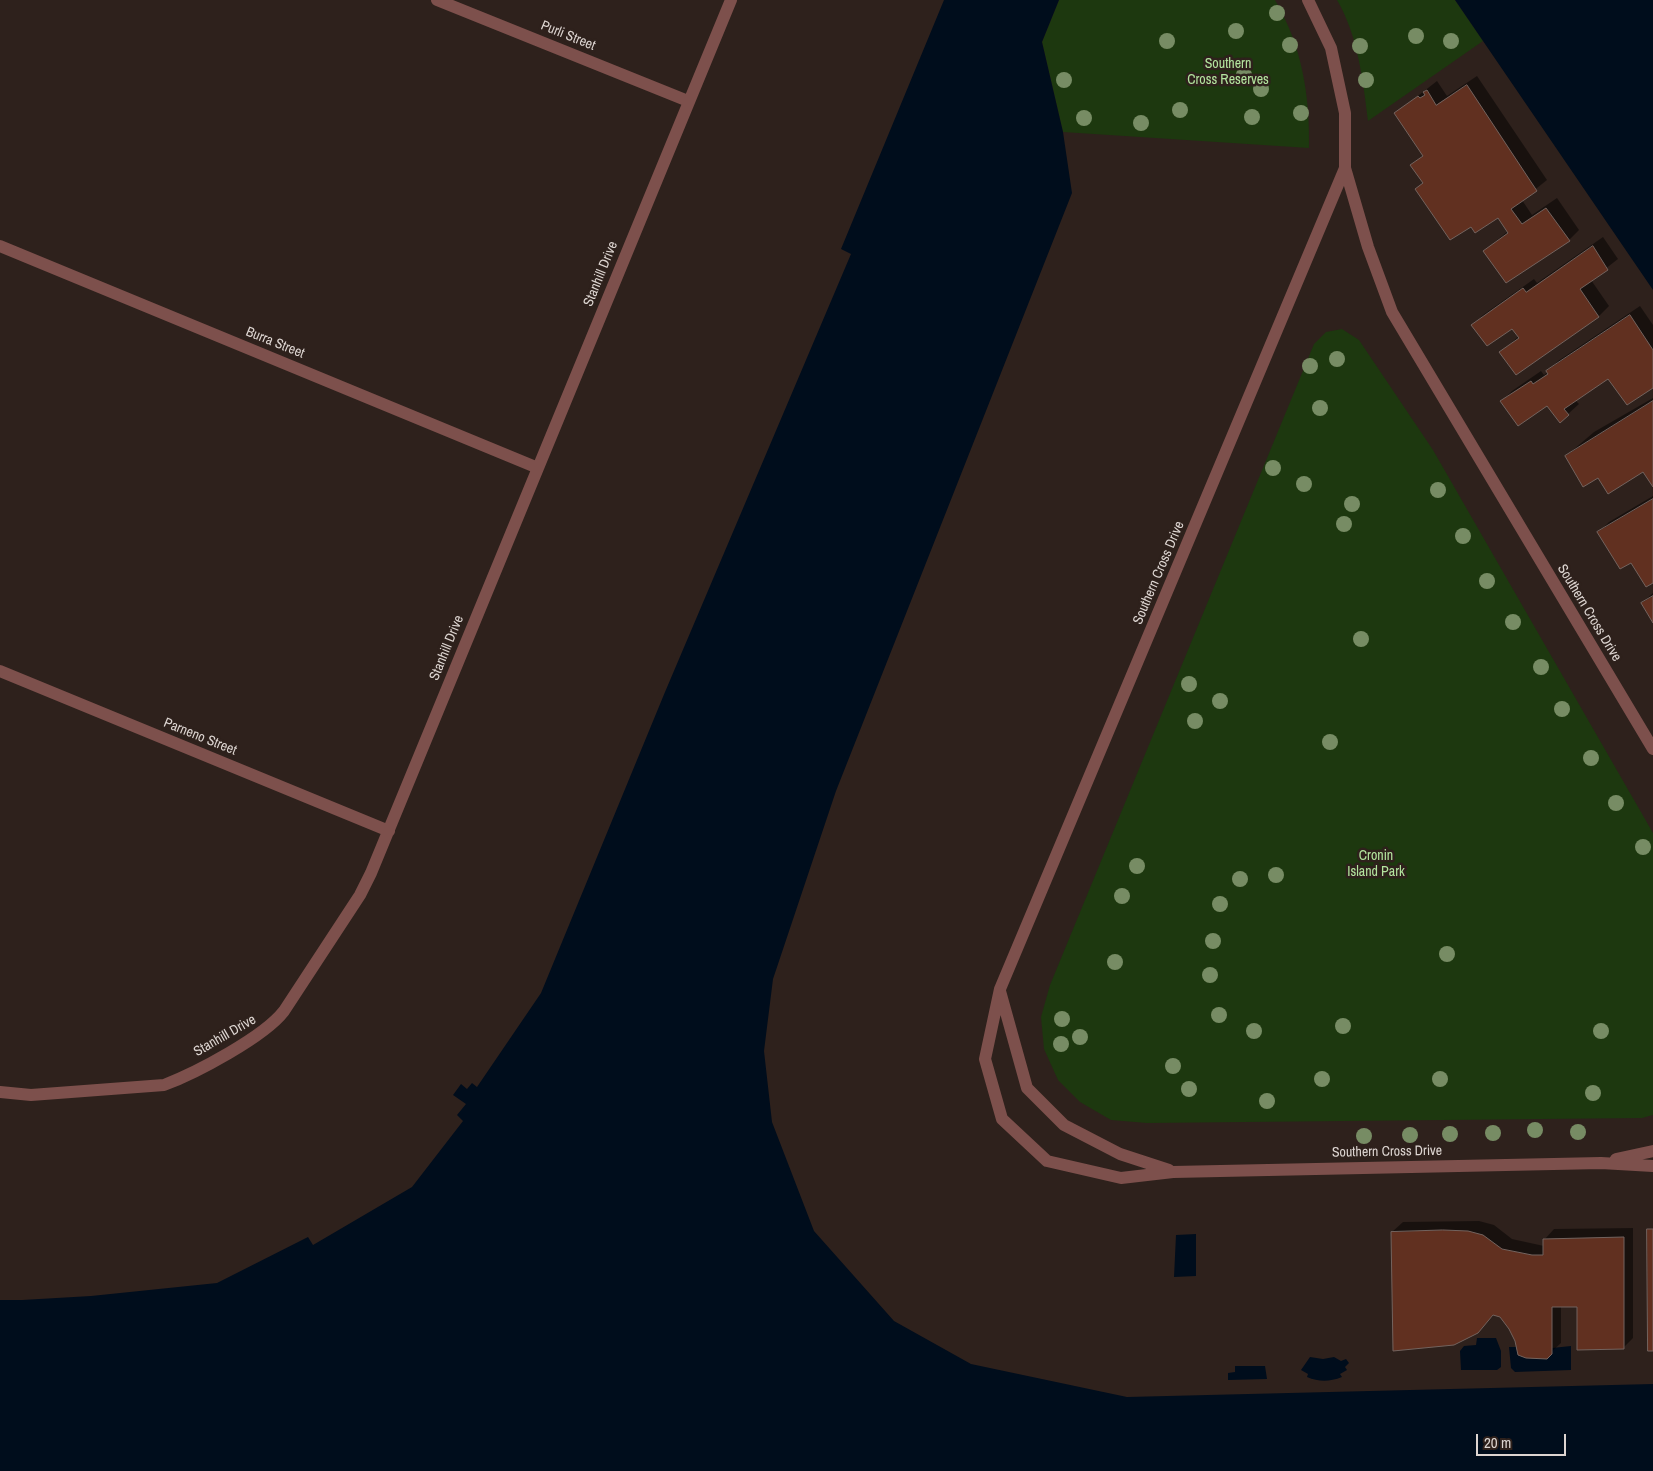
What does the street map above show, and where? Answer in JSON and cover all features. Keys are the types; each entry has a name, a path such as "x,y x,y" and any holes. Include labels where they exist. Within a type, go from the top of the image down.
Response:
{"street":[{"name":"Purli Street","path":"437,0 688,100"},
{"name":"Stanhill Drive","path":"0,1092 31,1095 164,1086 190,1074 265,1030 284,1011 360,895 389,831 688,100 731,0"},
{"name":"Southern Cross Drive","path":"1308,0 1331,48 1345,113 1345,168 1368,247 1392,312 1653,750"},
{"name":"Southern Cross Drive","path":"1345,168 1000,989 985,1059 1002,1119 1047,1161 1121,1178 1173,1172 1601,1163 1653,1166"},
{"name":"Burra Street","path":"0,246 538,468"},
{"name":"Parneno Street","path":"0,671 389,831"},
{"name":"Southern Cross Drive","path":"1000,989 1027,1088 1064,1125 1120,1154 1173,1172"},
{"name":"Southern Cross Drive","path":"1601,1163 1653,1151"}],"green space":[{"name":"Southern Cross Reserves","path":"1059,0 1275,0 1292,35 1298,53 1306,90 1309,148 1063,132 1042,42"},
{"path":"1337,0 1455,0 1483,41 1368,121 1362,74 1355,43"},
{"name":"Cronin Island Park","path":"1342,329 1359,340 1433,450 1653,833 1653,1115 1642,1118 1147,1123 1111,1120 1080,1102 1058,1080 1044,1049 1041,1017 1050,985 1314,344 1326,332"}],"water":[{"path":"944,0 1059,0 1042,42 1063,132 1072,193 836,791 773,979 764,1051 772,1122 814,1231 894,1321 971,1364 1127,1397 1653,1384 1653,1471 0,1471 0,1300 91,1296 217,1283 308,1237 313,1245 412,1187 463,1121 457,1115 466,1104 453,1095 461,1084 467,1089 472,1083 477,1087 541,993 665,692 851,254 841,249"},
{"path":"1455,0 1653,0 1653,290 1483,41"},
{"path":"1196,1234 1196,1276 1174,1277 1176,1235"},
{"path":"1477,1338 1496,1338 1501,1351 1501,1367 1497,1370 1461,1370 1460,1351 1464,1346 1476,1345"},
{"path":"1571,1346 1571,1370 1515,1372 1511,1368 1509,1347 1516,1347 1518,1355 1526,1358 1547,1359 1552,1348"},
{"path":"1310,1357 1323,1359 1334,1357 1341,1361 1346,1359 1349,1363 1345,1367 1347,1370 1340,1374 1342,1377 1320,1381 1307,1377 1308,1374 1301,1370"},
{"path":"1235,1366 1265,1366 1267,1379 1228,1380 1228,1373 1235,1372"}],"building":[{"path":"1467,85 1537,191 1511,209 1522,224 1546,208 1570,241 1506,283 1483,251 1508,233 1498,218 1475,233 1471,227 1450,240 1415,189 1423,183 1410,165 1423,156 1394,113 1418,96 1420,98 1425,95 1423,92 1427,90 1436,105"},
{"path":"1593,246 1608,270 1580,289 1599,317 1516,375 1499,352 1519,338 1512,329 1487,346 1471,325 1523,288 1526,292"},
{"path":"1630,315 1653,350 1653,388 1627,405 1608,379 1564,409 1569,415 1560,423 1547,406 1518,426 1500,401 1531,381 1533,384 1548,374 1546,371"},
{"path":"1653,401 1653,487 1643,472 1608,494 1598,478 1583,487 1565,456"},
{"path":"1653,499 1653,583 1646,587 1631,563 1620,569 1597,532"},
{"path":"1653,596 1653,623 1641,603"},
{"path":"1647,1229 1653,1229 1653,1351 1648,1351"},
{"path":"1468,1231 1483,1235 1502,1249 1532,1255 1543,1255 1543,1239 1624,1237 1624,1349 1577,1350 1577,1307 1552,1307 1552,1354 1547,1359 1526,1358 1518,1355 1515,1341 1509,1329 1500,1317 1493,1315 1478,1333 1454,1345 1393,1351 1391,1232"}]}
